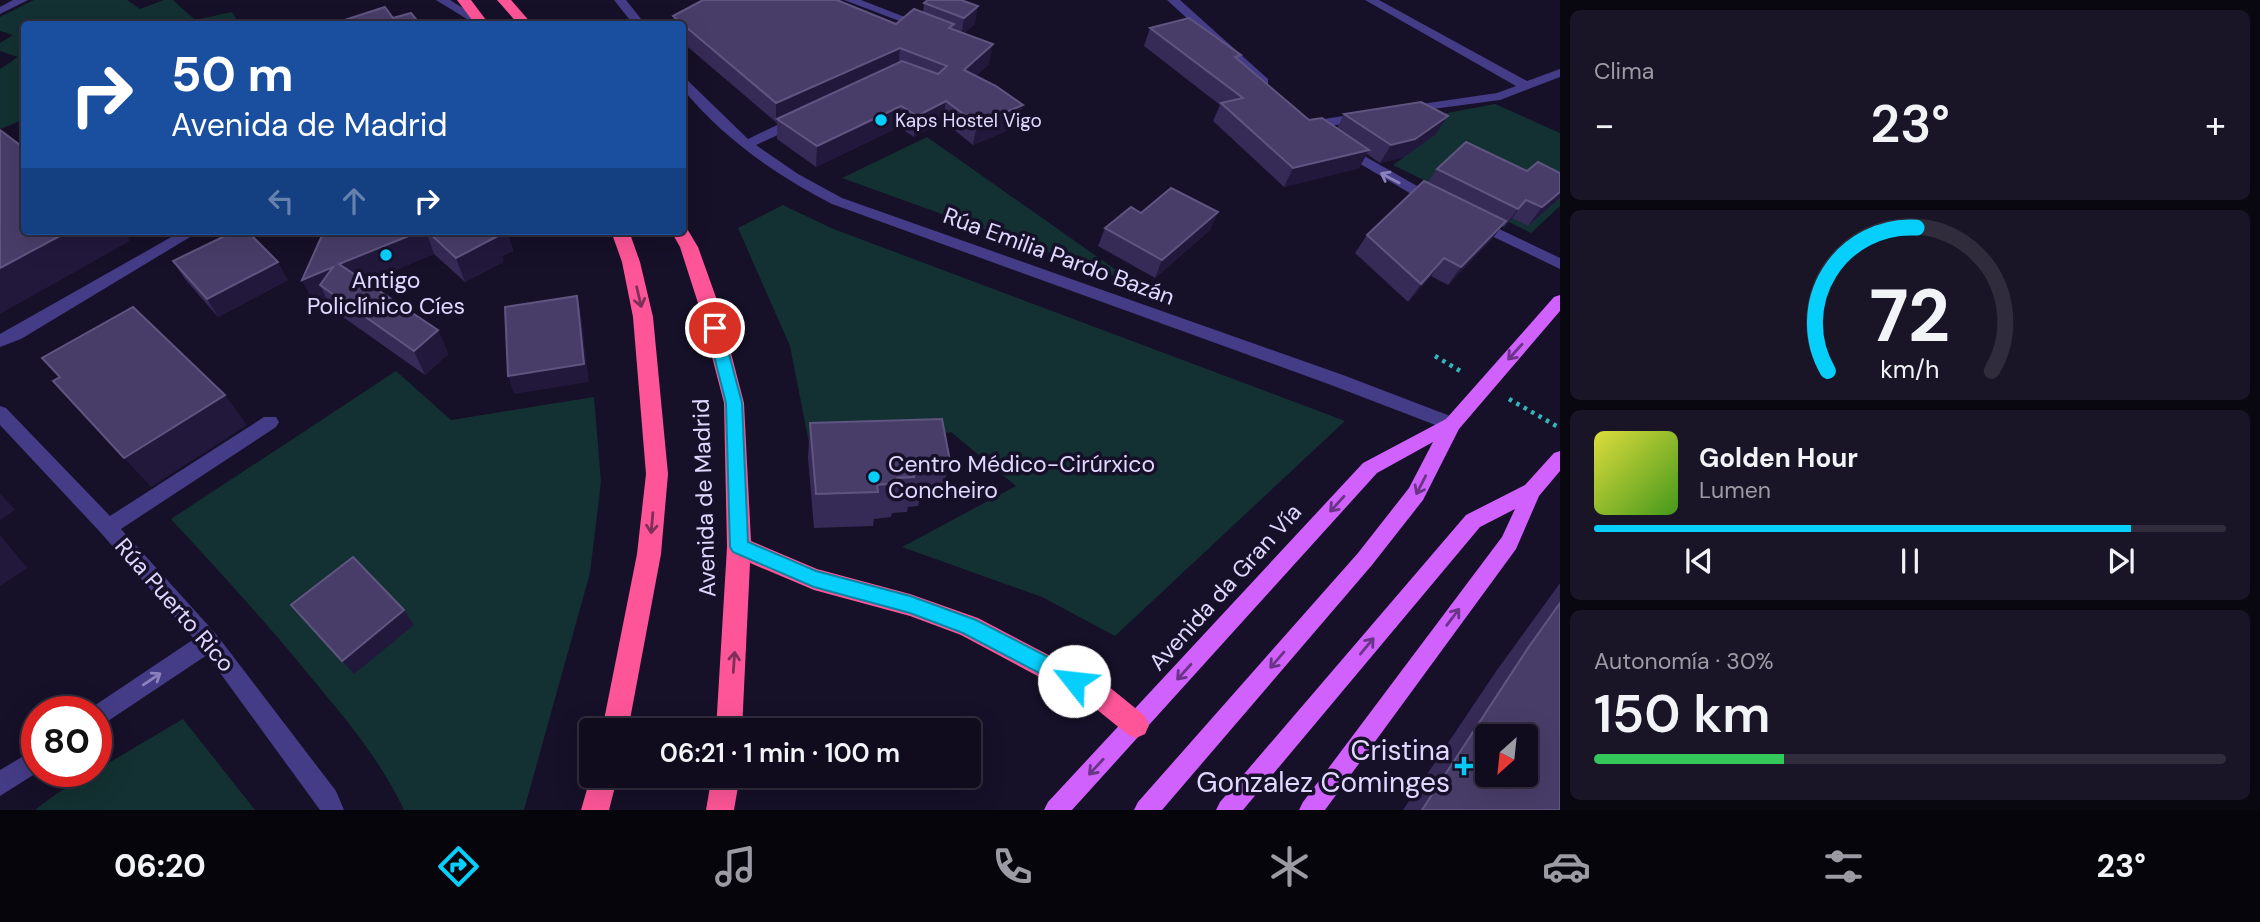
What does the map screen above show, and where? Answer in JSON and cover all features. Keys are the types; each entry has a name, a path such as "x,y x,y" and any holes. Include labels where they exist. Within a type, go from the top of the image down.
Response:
{"highway":[{"path":"464,0 479,21"},
{"path":"504,0 515,6"},
{"name":"Avenida de Madrid","path":"617,718 649,555 657,474 643,317 631,262 621,235"},
{"name":"Avenida de Madrid","path":"682,235 708,303 734,403 739,547 730,718"},
{"path":"739,547 814,579 910,605 969,626 1099,695 1136,724"},
{"path":"595,810 601,788"},
{"path":"720,810 724,788"}],"main road":[{"name":"Avenida da Gran Vía","path":"1146,810 1365,559 1416,494 1452,424 1560,302"},
{"name":"Avenida da Gran Vía","path":"1056,810 1370,468 1452,424"},
{"path":"1311,810 1509,543 1532,491 1559,460"},
{"path":"1228,810 1473,521 1532,491"}],"street":[{"path":"0,11 23,0"},
{"path":"442,0 476,21"},
{"path":"620,0 637,21"},
{"path":"850,0 939,33"},
{"path":"1173,0 1277,94"},
{"path":"1371,0 1526,86"},
{"path":"1442,206 1379,172 1307,121 1500,96 1560,74"},
{"name":"Rúa Emilia Pardo Bazán","path":"686,84 745,145 798,181 837,201 1337,380 1452,424"},
{"path":"745,145 812,114"},
{"path":"1466,218 1560,264"},
{"path":"0,341 15,335 186,235"},
{"name":"Rúa Puerto Rico","path":"0,413 108,527 209,641 328,799 332,810"},
{"path":"108,527 270,422"},
{"path":"112,707 209,641"},
{"path":"0,784 21,769"}],"green space":[{"path":"34,0 127,0 140,9 164,0 173,0 195,20 232,12 237,21 21,21 21,122 0,129 0,69 18,57 0,51 0,43 13,35 0,31 0,17"},
{"path":"1495,104 1560,133 1560,206 1531,233 1393,165 1436,134 1410,120"},
{"path":"927,137 1136,284 842,178"},
{"path":"783,205 831,228 1345,421 1115,636 1042,597 902,547 1016,486 951,432 811,453 790,346 738,228"},
{"path":"396,371 451,420 594,397 601,482 590,573 524,810 404,810 384,773 349,723 258,615 171,519"},
{"path":"183,719 255,810 35,810 68,787 112,787 112,761"}],"building":[{"path":"703,0 837,0 896,24 914,9 954,24 949,28 993,44 964,70 996,86 1023,105 977,124 946,101 917,116 901,106 817,146 777,119 902,61 938,74 947,66 900,48 776,103 686,27 686,21 679,21 673,16"},
{"path":"928,0 961,0 978,6 964,18 924,3"},
{"path":"385,7 393,18 411,13 418,21 341,21"},
{"path":"1189,18 1241,55 1235,57 1309,120 1322,118 1369,150 1293,168 1221,103 1243,98 1150,28"},
{"path":"1421,102 1448,116 1415,139 1391,145 1344,114"},
{"path":"0,130 21,146 21,235 62,235 0,268"},
{"path":"1466,142 1527,171 1538,162 1560,173 1560,192 1542,207 1526,200 1518,209 1437,169"},
{"path":"1424,181 1506,221 1461,267 1444,258 1421,284 1367,235"},
{"path":"1171,188 1218,212 1162,260 1105,228 1131,207 1141,213"},
{"path":"227,235 251,235 278,262 207,299 173,261"},
{"path":"322,235 411,235 339,264 438,330 414,351 320,285 333,267 302,280"},
{"path":"431,235 496,237 456,258"},
{"path":"577,296 584,364 508,376 505,307"},
{"path":"133,307 225,395 124,458 53,381 60,377 42,358"},
{"path":"942,419 950,461 924,462 926,472 913,473 914,477 897,478 897,483 877,485 878,492 816,494 810,423"},
{"path":"353,557 404,610 342,661 291,605"},
{"path":"1560,603 1560,810 1422,810 1475,729 1475,788 1538,788 1538,724 1478,724"}],"place":[{"name":"Kaps Hostel Vigo","path":"881,120"},
{"name":"Antigo Policlínico Cíes","path":"386,255"},
{"name":"Centro Médico-Cirúrxico Concheiro","path":"874,477"},
{"name":"Cristina Gonzalez Cominges","path":"1464,766"}],"route":[{"path":"715,328 734,403 739,547 814,579 910,605 969,626 1074,681"}]}
